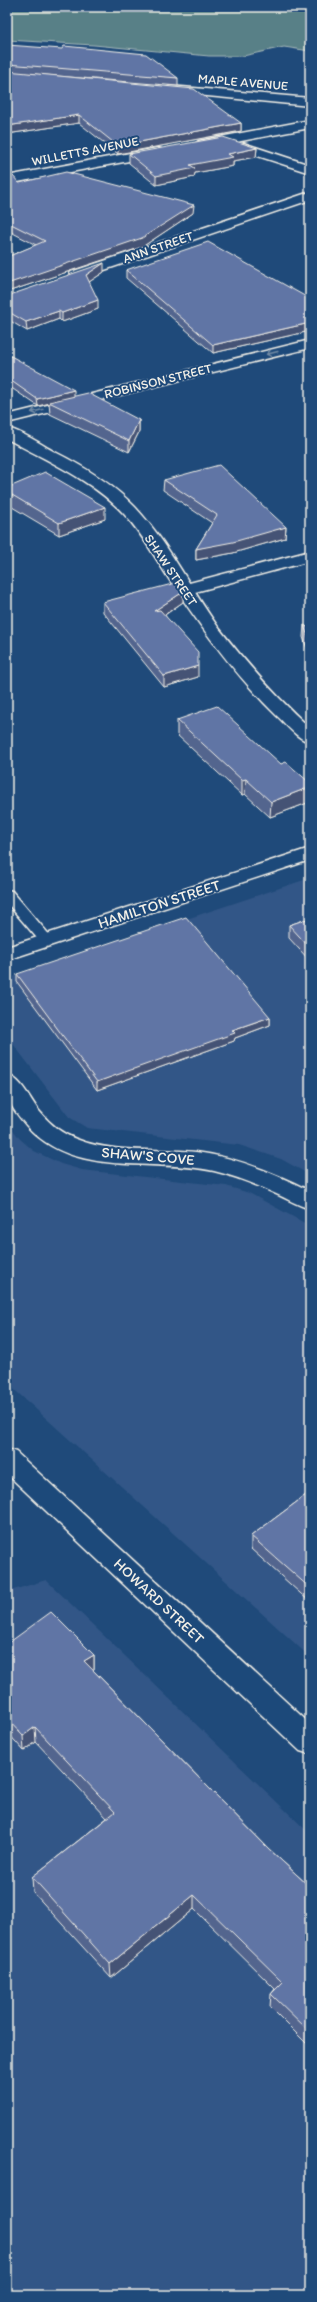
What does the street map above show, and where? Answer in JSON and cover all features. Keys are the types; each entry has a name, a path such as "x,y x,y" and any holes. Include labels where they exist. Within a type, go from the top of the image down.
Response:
{"street":[{"name":"MAPLE AVENUE","path":"161,89 310,102"},
{"path":"184,147 310,124"},
{"path":"223,140 310,169"},
{"name":"WILLETTS AVENUE","path":"7,180 169,150"},
{"name":"ANN STREET","path":"63,280 310,196"},
{"name":"ROBINSON STREET","path":"7,419 310,344"},
{"name":"SHAW STREET","path":"7,433 89,479 121,502 139,522 184,590 244,672 265,696 310,737"},
{"path":"184,590 310,556"},
{"name":"HAMILTON STREET","path":"7,954 310,854"},
{"name":"SHAW'S COVE","path":"7,1082 39,1125 51,1136 66,1144 84,1150 104,1153 198,1160 222,1164 270,1180 310,1201"},
{"name":"HOWARD STREET","path":"7,1460 310,1742"}],"lane":[{"path":"7,894 47,941"}],"shaded area":[{"path":"310,878 310,1175 281,1159 239,1145 87,1128 69,1117 7,1036 7,979"},
{"path":"7,1122 20,1139 34,1151 61,1164 82,1170 226,1186 249,1193 310,1226 310,1657 7,1383"},
{"path":"46,1580 310,1834 310,2295 7,2295 7,1592"}],"green space":[{"path":"7,7 310,7 310,51 284,47 243,56 209,56 94,45 7,40"}],"building":[{"path":"7,45 62,49 64,46 146,54 178,78 7,64"},
{"path":"7,71 194,89 241,123 118,146 79,115 7,126"},
{"path":"223,137 257,148 228,154 233,157 190,165 195,168 156,176 129,154"},
{"path":"66,172 194,205 142,238 7,284 7,257 45,241 7,222 7,177 13,176 19,183"},
{"path":"208,242 310,299 310,323 213,345 126,270"},
{"path":"104,263 86,275 98,300 62,313 59,311 26,322 7,311 7,296"},
{"path":"7,354 74,390 37,399 7,378"},
{"path":"88,393 139,420 129,441 49,402"},
{"path":"219,465 286,527 233,542 196,549 217,515 164,480"},
{"path":"45,472 105,507 59,523 7,492 7,488"},
{"path":"176,583 183,592 154,611 160,610 198,652 198,666 164,676 103,602"},
{"path":"304,625 310,629 310,643"},
{"path":"217,706 281,764 286,762 310,783 310,787 271,802 246,779 242,780 177,720"},
{"path":"186,917 270,1017 232,1030 235,1033 97,1082 17,974"},
{"path":"310,918 310,948 289,925"},
{"path":"310,1492 310,1588 251,1536"},
{"path":"51,1612 94,1655 84,1661 269,1849 310,1887 310,2032 271,1994 283,1982 194,1895 110,1964 32,1877 115,1812 35,1727 23,1736 7,1719 7,1644"}]}
